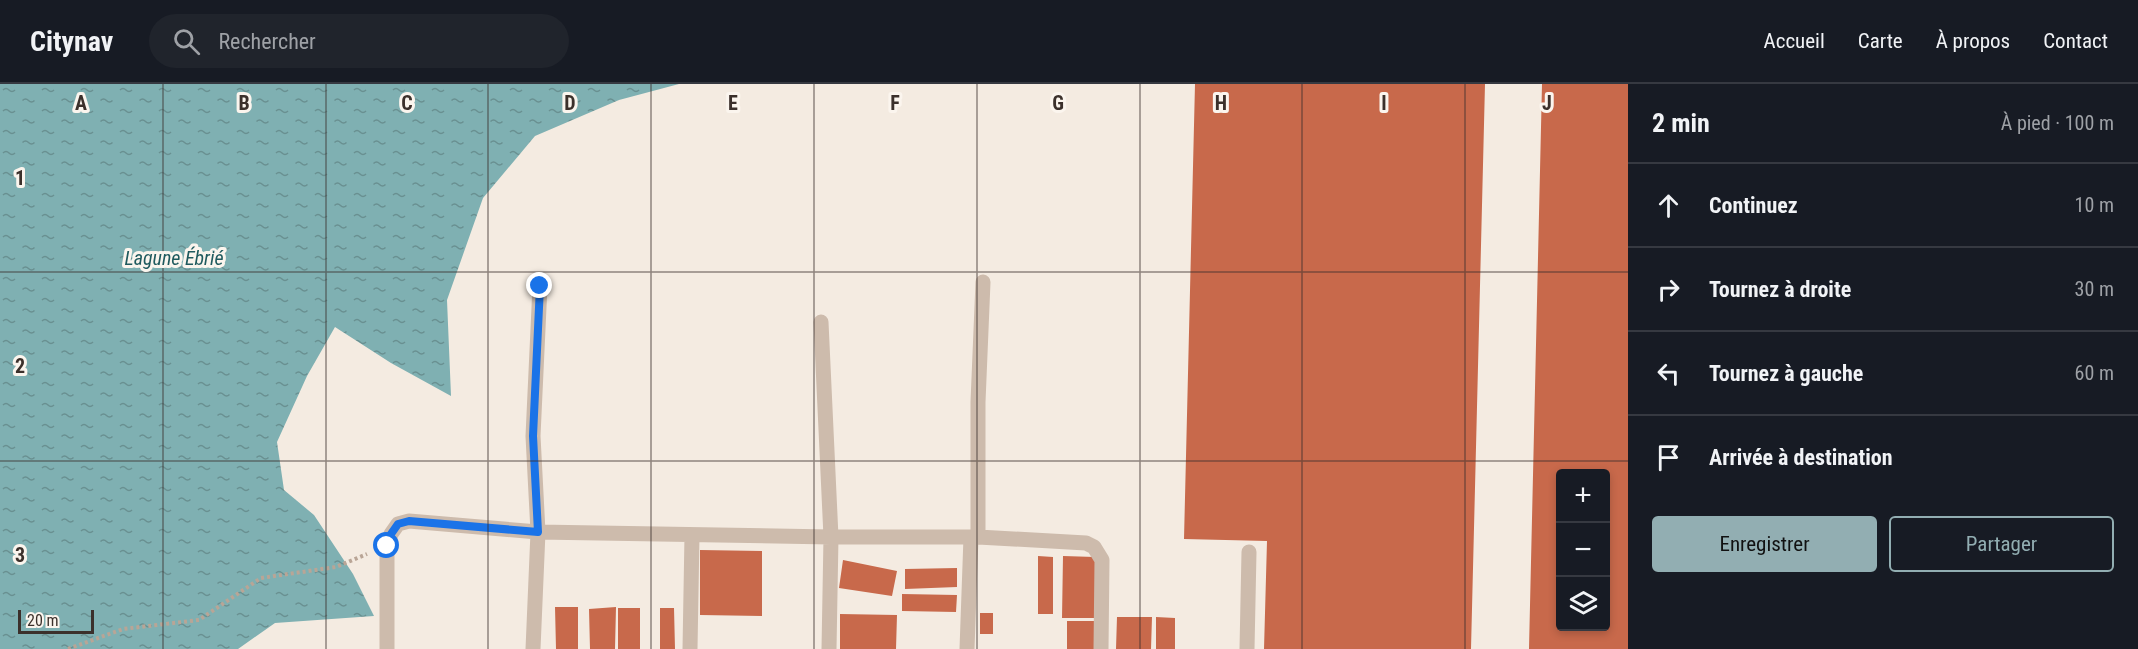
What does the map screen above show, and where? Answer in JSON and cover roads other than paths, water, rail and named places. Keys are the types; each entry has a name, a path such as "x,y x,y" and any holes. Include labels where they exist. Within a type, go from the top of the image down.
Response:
{"street":[{"path":"967,649 974,537 983,282"},
{"path":"533,649 538,532 533,436 540,286"},
{"path":"821,322 831,537 829,649"},
{"path":"387,649 387,546 398,524 409,521 538,532 974,537 1086,543 1094,547 1102,560 1101,649"},
{"path":"690,649 692,535"},
{"path":"1247,649 1249,552"}],"water":[{"name":"Lagune Ébrié","path":"0,84 679,84 619,100 535,136 483,198 447,300 451,396 391,363 335,327 307,376 277,442 284,490 314,515 353,574 374,616 275,623 238,649 0,649"}]}
